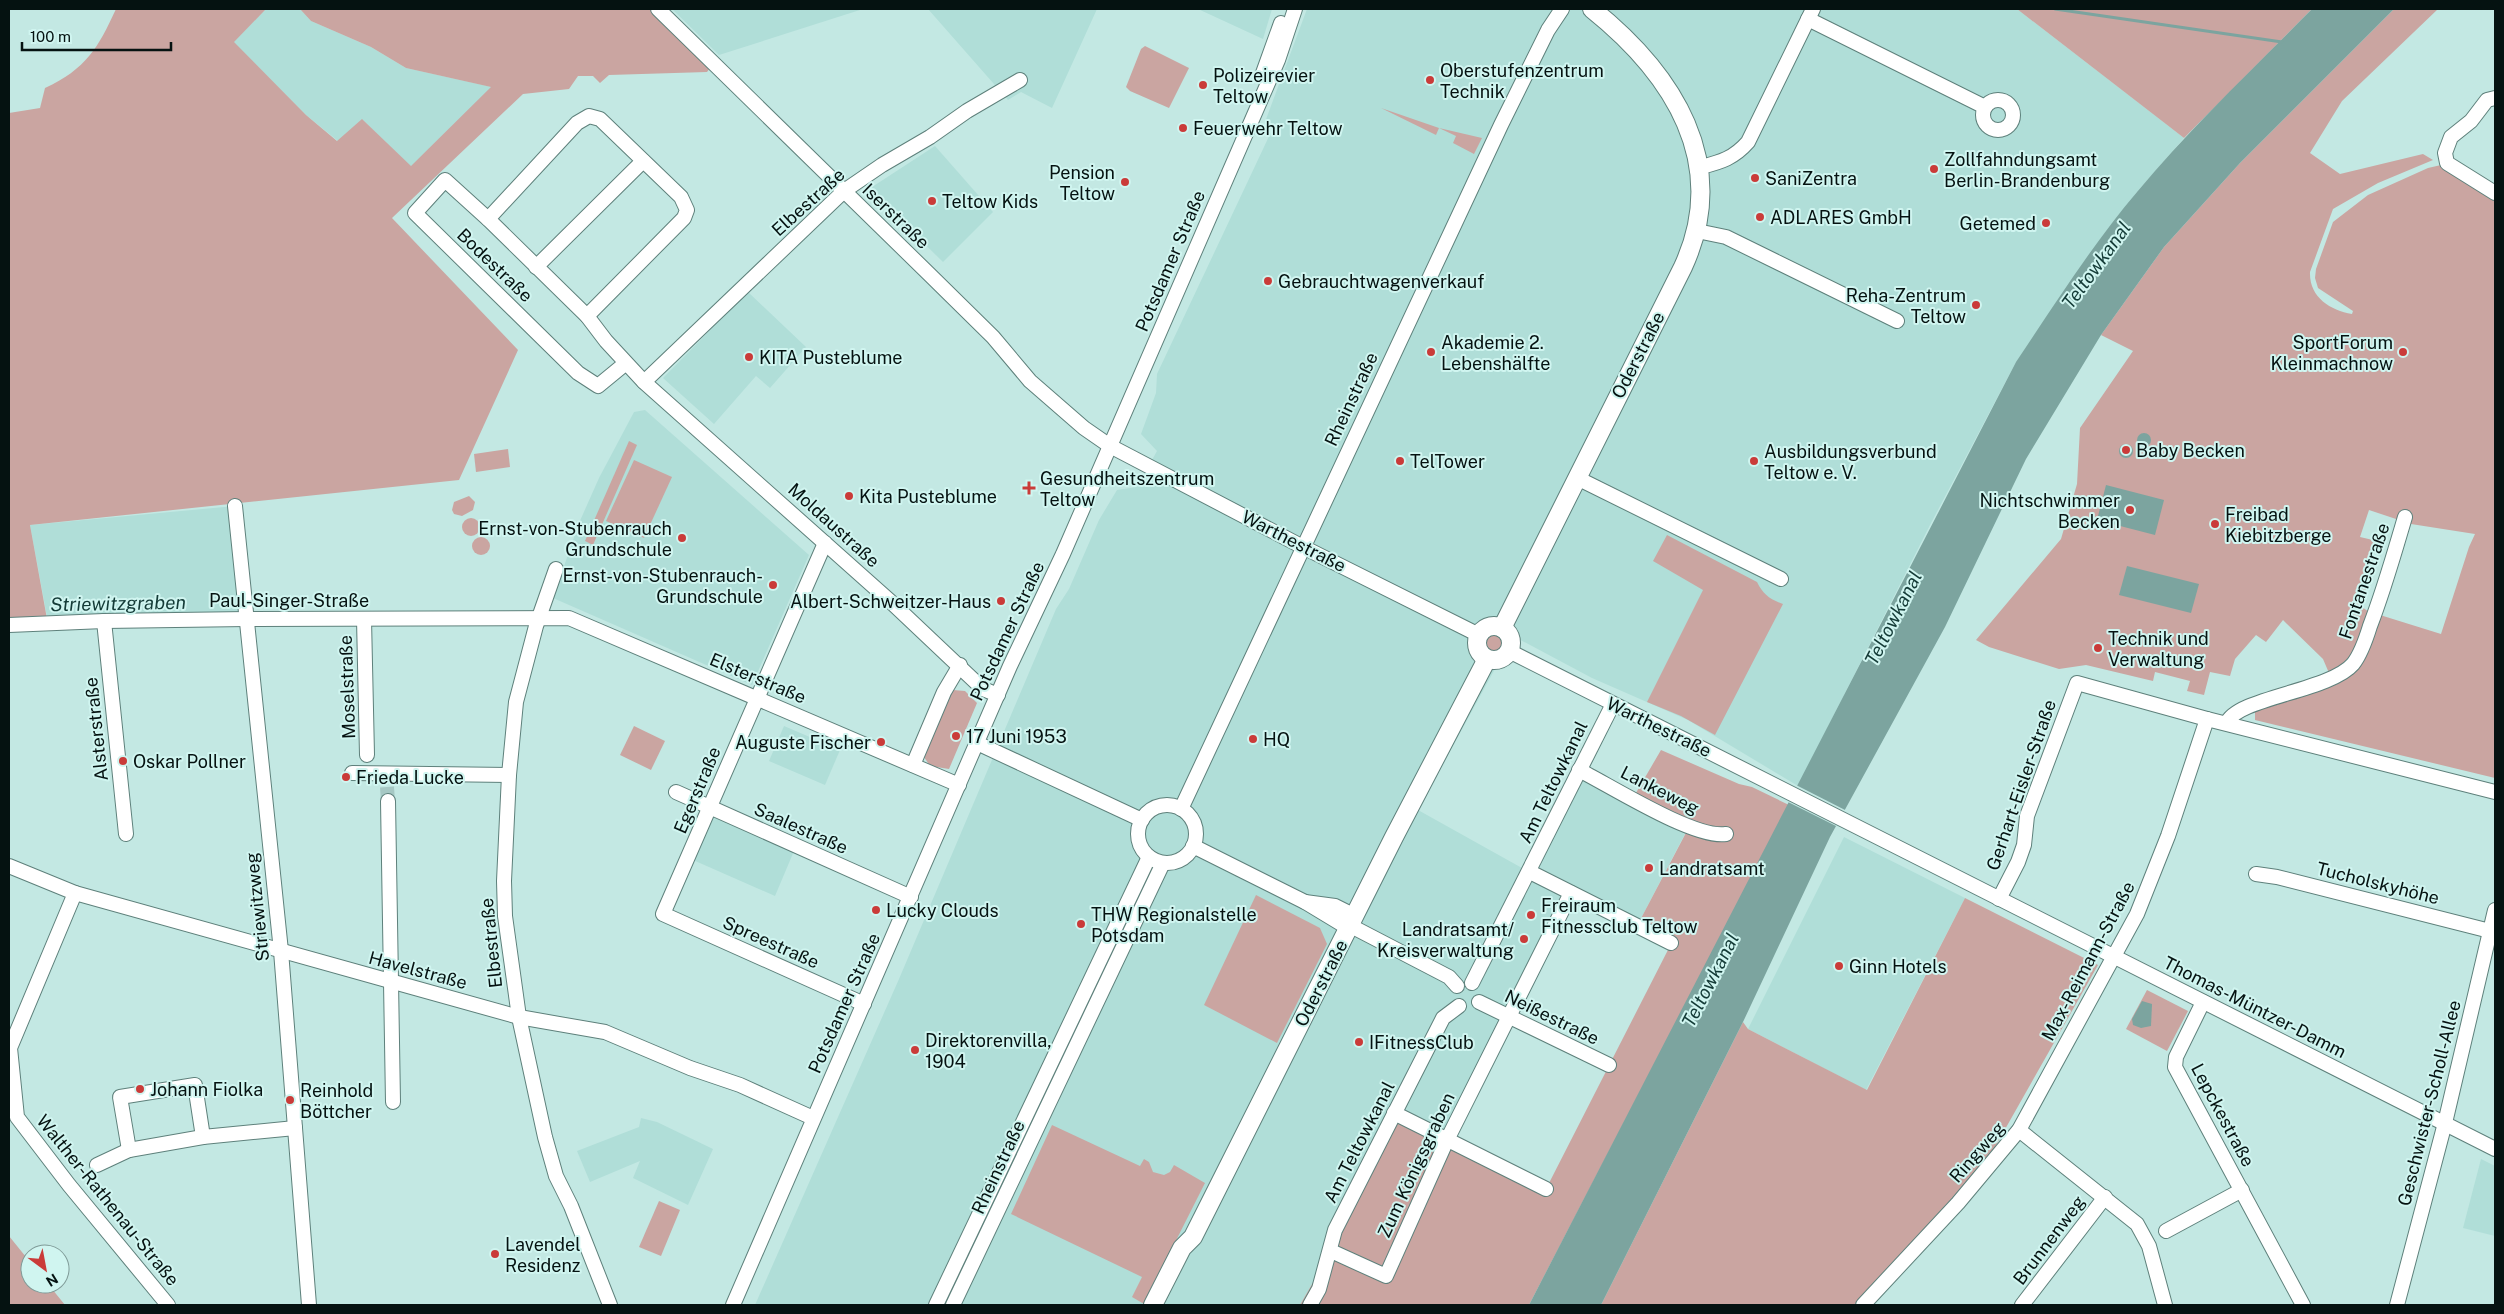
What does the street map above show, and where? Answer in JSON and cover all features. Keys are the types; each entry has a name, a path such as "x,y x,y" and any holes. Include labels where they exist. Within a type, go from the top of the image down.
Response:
{"main road":[{"name":"Oderstraße","path":"1502,628 1680,273 1697,231 1702,190 1701,167 1695,144 1680,110 1632,44 1592,9"},
{"path":"1492,626 1502,628 1511,640 1509,651 1501,658 1487,659 1478,650 1477,640 1479,634 1492,626"},
{"name":"Oderstraße","path":"1153,1305 1182,1248 1194,1237 1351,923 1487,659"},
{"path":"1164,1305 1190,1252 1194,1237"}],"street":[{"name":"Iserstraße","path":"658,9 993,337 1030,380 1084,428 1110,446"},
{"name":"Potsdamer Straße","path":"1255,111 1265,68 1286,9"},
{"name":"Potsdamer Straße","path":"733,1305 998,695 1110,446 1280,55 1295,9"},
{"name":"Rheinstraße","path":"1181,809 1501,126 1548,30 1562,9"},
{"path":"1701,167 1724,162 1736,155 1748,142 1811,14 1985,107"},
{"name":"Elbestraße","path":"644,382 844,191 882,165 930,137 967,110 1020,80"},
{"path":"2495,98 2487,100 2471,121 2451,137 2445,153 2447,163 2495,193"},
{"name":"Bodestraße","path":"488,219 577,124 589,116 597,117 681,197 687,210 684,218 587,316"},
{"name":"Bodestraße","path":"536,267 643,161"},
{"name":"Bodestraße","path":"626,363 598,386 578,373 415,213 446,180 587,316 644,382"},
{"path":"1697,231 1726,237 1897,321"},
{"name":"Moldaustraße","path":"644,382 960,665 983,689 998,695"},
{"name":"Warthestraße","path":"1110,446 1303,547 1479,634"},
{"path":"1577,478 1781,579"},
{"name":"Striewitzweg","path":"234,506 281,951 309,1305"},
{"name":"Fontanestraße","path":"2227,723 2231,716 2262,702 2323,682 2339,675 2352,665 2365,641 2381,599 2405,517"},
{"name":"Egerstraße","path":"663,914 825,543"},
{"name":"Elbestraße","path":"556,569 539,618 516,702 509,774 505,907 518,1017 545,1137 556,1176 571,1206 610,1305"},
{"name":"Paul-Singer-Straße","path":"9,625 104,621 247,619 539,618"},
{"name":"Elsterstraße","path":"539,618 569,618 960,785"},
{"name":"Moselstraße","path":"364,619 367,755"},
{"name":"Alsterstraße","path":"104,621 126,834"},
{"name":"Warthestraße","path":"1509,651 1999,898"},
{"path":"913,765 944,692 960,665"},
{"name":"Gerhart-Eisler-Straße","path":"1999,898 2024,845 2027,816 2077,683 2207,719"},
{"name":"Am Teltowkanal","path":"1472,983 1530,872 1613,704"},
{"path":"2207,719 2495,792"},
{"name":"Max-Reimann-Straße","path":"2019,1130 2137,914 2168,836 2207,719"},
{"path":"977,743 1142,820"},
{"name":"Lankeweg","path":"1579,770 1689,826 1712,834 1726,834"},
{"path":"352,773 387,780 509,774"},
{"name":"Saalestraße","path":"676,792 910,897"},
{"path":"388,801 393,1102"},
{"path":"1162,806 1181,809 1191,818 1194,825 1195,839 1193,846 1184,857 1170,863 1163,863 1149,857 1140,843 1138,835 1142,820 1151,810 1162,806"},
{"path":"1193,846 1305,902 1334,906 1351,923 1449,977 1457,986"},
{"name":"Rheinstraße","path":"936,1305 1149,857"},
{"name":"Rheinstraße","path":"953,1305 1163,863"},
{"name":"Havelstraße","path":"9,866 75,893 281,951 518,1017 605,1032 690,1068 740,1085 813,1118"},
{"path":"1530,872 1671,944"},
{"name":"Tucholskyhöhe","path":"2256,874 2269,875 2490,931"},
{"name":"Walther-Rathenau-Straße","path":"75,893 10,1048 17,1117 69,1185 168,1305"},
{"name":"Zum Königsgraben","path":"1331,1251 1386,1276 1447,1140 1571,893"},
{"name":"Thomas-Müntzer-Damm","path":"1999,898 2495,1150"},
{"name":"Geschwister-Scholl-Allee","path":"2397,1305 2445,1124 2495,910"},
{"name":"Spreestraße","path":"663,914 864,1004"},
{"path":"1097,966 1111,973"},
{"path":"1464,982 1472,983 1479,989 1479,1002 1470,1008 1459,1006 1454,998 1457,986 1464,982"},
{"name":"Neißestraße","path":"1479,1002 1609,1065"},
{"name":"Lepckestraße","path":"2203,1002 2176,1058 2176,1067 2303,1305"},
{"name":"Am Teltowkanal","path":"1310,1305 1319,1289 1331,1251 1335,1230 1443,1018 1459,1006"},
{"path":"129,1150 120,1097 195,1085 203,1137"},
{"name":"Rheinstraße","path":"1033,1101 1047,1107"},
{"path":"1394,1112 1546,1189"},
{"path":"98,1166 129,1150 203,1137 295,1128"},
{"name":"Ringweg","path":"1863,1305 1958,1204 2019,1130 2137,1224 2149,1246 2165,1305"},
{"name":"Lepckestraße","path":"2166,1231 2242,1190"},
{"name":"Brunnenweg","path":"2022,1305 2105,1197"},
{"name":"Rheinstraße","path":"969,1236 983,1242"}],"shaded area":[{"path":"116,9 266,9 234,42 306,115 337,141 362,119 411,166 491,87 406,68 371,47 311,21 300,9 658,9 713,64 707,72 609,75 600,83 593,76 578,76 569,89 523,94 392,218 518,350 459,480 30,525 47,619 9,621 9,113 40,108 45,88 59,81 81,65 103,35"},
{"path":"266,9 300,9 311,21 371,47 406,68 492,87 411,167 363,120 338,141 306,115 233,42"},
{"path":"672,9 863,9 719,55"},
{"path":"928,9 1097,9 1052,108 1021,92 1008,100"},
{"path":"1198,9 1272,9 1263,39"},
{"path":"1307,9 2017,9 2184,138 2136,193 2016,362 1930,525 1798,786 1688,720 1592,678 1513,636 1418,810 1529,872 1579,770 1689,826 1637,926 1572,893 1447,1140 1331,1251 1300,1305 755,1305 899,979 1056,609 1069,589 1099,520 1117,490 1137,487 1157,451 1141,434 1156,393 1157,374 1273,128 1265,122"},
{"path":"2017,9 2312,9 2184,138"},
{"path":"2394,9 2438,9 2342,101 2310,153 2340,174 2423,154 2433,160 2378,183 2333,209 2310,272 2311,281 2313,289 2322,301 2329,306 2352,314 2353,311 2318,288 2315,278 2316,269 2333,222 2368,195 2428,168 2441,165 2495,200 2495,778 2255,720 2255,711 2357,666 2369,649 2380,615 2441,634 2475,534 2411,524 2369,510 2360,537 2377,541 2362,607 2369,612 2356,647 2346,661 2329,673 2323,659 2283,620 2266,642 2256,635 2235,659 2230,676 2210,672 2204,695 2187,691 2190,681 2155,672 2153,681 2086,665 2059,669 1989,647 1976,640 2061,539 2077,484 2080,428 2133,351 2101,335 2164,247 2240,163"},
{"path":"1145,46 1189,68 1169,108 1130,91 1126,87 1141,49"},
{"path":"1381,108 1439,128 1436,135"},
{"path":"1439,128 1482,138 1474,154 1453,143 1456,136"},
{"name":"Teltow Kids","path":"935,146 993,212 943,262 869,189"},
{"path":"748,292 806,347 770,388 756,376 714,424 663,378"},
{"name":"Ernst-von-Stubenrauch Grundschule","path":"645,410 809,555 752,685 553,598 579,523 599,478 634,412"},
{"path":"629,441 637,445 593,545 585,541"},
{"path":"508,449 510,467 476,472 474,454"},
{"path":"634,460 672,477 644,538 606,521"},
{"path":"469,496 475,502 473,510 462,516 454,514 452,510 454,502"},
{"path":"235,506 247,619 48,622 30,525"},
{"path":"471,518 477,521 480,527 477,533 471,536 465,533 462,527 465,521"},
{"path":"1667,535 1757,582 1767,596 1783,604 1715,735 1681,716 1647,702 1703,590 1653,561"},
{"path":"481,537 487,540 490,546 487,552 481,555 475,552 472,546 475,540"},
{"path":"1494,631 1502,635 1506,643 1502,651 1494,655 1486,651 1482,643 1486,635"},
{"path":"953,690 965,691 977,703 949,769 930,766 924,757"},
{"path":"634,726 665,741 651,770 620,755"},
{"path":"784,726 840,750 825,785 769,761"},
{"path":"1661,750 1739,784 1752,787 1789,805 1529,1305 1300,1305 1331,1251 1394,1113 1546,1189 1671,944 1637,926 1689,827 1633,798"},
{"path":"712,815 794,851 775,896 693,860"},
{"path":"1844,837 1965,898 1866,1090 1748,1029"},
{"path":"1256,895 1320,928 1327,944 1277,1043 1204,1005"},
{"path":"1965,898 2098,965 1995,1147 1947,1206 1854,1305 1601,1305 1743,1022 1748,1029 1867,1090"},
{"path":"2147,990 2188,1011 2167,1051 2126,1029"},
{"path":"1034,1116 1036,1118 982,1229 981,1225 1031,1117"},
{"path":"641,1118 657,1122 713,1149 688,1205 633,1178 640,1161 590,1182 577,1151 639,1127"},
{"path":"1052,1125 1140,1166 1144,1159 1149,1162 1153,1172 1164,1175 1170,1172 1174,1165 1205,1183 1144,1304 1132,1297 1142,1277 1011,1214"},
{"path":"2481,1159 2495,1166 2495,1236 2463,1228"},
{"path":"659,1201 680,1210 661,1256 639,1247"},
{"path":"9,1236 20,1250 20,1294 56,1294 65,1305 9,1305"},
{"path":"971,1248 973,1248 948,1305 942,1305"}],"water":[{"name":"Teltowkanal","path":"2312,9 2394,9 2240,163 2164,247 2101,335 2026,459 1945,627 1830,837 1743,1022 1601,1305 1529,1305 2016,362 2089,254 2120,212 2201,121"},
{"name":"Baby Becken","path":"2141,433 2147,433 2151,440 2147,447 2141,447 2137,443 2137,437"},
{"name":"Baby Becken","path":"2123,444 2129,444 2133,451 2129,458 2123,458 2119,454 2119,448"},
{"name":"Nichtschwimmer Becken","path":"2106,485 2164,500 2155,535 2097,520"},
{"path":"2127,566 2199,584 2191,613 2119,595"},
{"path":"2142,1001 2152,1004 2151,1026 2141,1028 2133,1025 2132,1019"}],"pier":[{"path":"1796,785 1847,811 1838,827 1788,802"}],"waterway":[{"path":"2055,9 2282,42"}],"tunnel":[{"path":"387,787 388,801"}],"place":[{"name":"Oberstufenzentrum Technik","path":"1430,80"},
{"name":"Polizeirevier Teltow","path":"1203,85"},
{"name":"Feuerwehr Teltow","path":"1183,128"},
{"name":"Zollfahndungsamt Berlin-Brandenburg","path":"1934,169"},
{"name":"SaniZentra","path":"1755,178"},
{"name":"Pension Teltow","path":"1125,182"},
{"name":"Teltow Kids","path":"932,201"},
{"name":"ADLARES GmbH","path":"1760,217"},
{"name":"Getemed","path":"2046,223"},
{"name":"Gebrauchtwagenverkauf","path":"1268,281"},
{"name":"Reha-Zentrum Teltow","path":"1976,305"},
{"name":"Akademie 2. Lebenshälfte","path":"1431,352"},
{"name":"SportForum Kleinmachnow","path":"2403,352"},
{"name":"KITA Pusteblume","path":"749,357"},
{"name":"Baby Becken","path":"2126,450"},
{"name":"TelTower","path":"1400,461"},
{"name":"Ausbildungsverbund Teltow e. V.","path":"1754,461"},
{"name":"Gesundheitszentrum Teltow","path":"1029,488"},
{"name":"Kita Pusteblume","path":"849,496"},
{"name":"Nichtschwimmer Becken","path":"2130,510"},
{"name":"Freibad Kiebitzberge","path":"2215,524"},
{"name":"Ernst-von-Stubenrauch Grundschule","path":"682,538"},
{"name":"Ernst-von-Stubenrauch- Grundschule","path":"773,585"},
{"name":"Albert-Schweitzer-Haus","path":"1001,601"},
{"name":"Technik und Verwaltung","path":"2098,648"},
{"name":"17 Juni 1953","path":"956,736"},
{"name":"HQ","path":"1253,739"},
{"name":"Auguste Fischer","path":"881,742"},
{"name":"Oskar Pollner","path":"123,761"},
{"name":"Frieda Lucke","path":"346,777"},
{"name":"Landratsamt","path":"1649,868"},
{"name":"Lucky Clouds","path":"876,910"},
{"name":"Freiraum Fitnessclub Teltow","path":"1531,915"},
{"name":"THW Regionalstelle Potsdam","path":"1081,924"},
{"name":"Landratsamt/ Kreisverwaltung","path":"1524,939"},
{"name":"Ginn Hotels","path":"1839,966"},
{"name":"IFitnessClub","path":"1359,1042"},
{"name":"Direktorenvilla, 1904","path":"915,1050"},
{"name":"Johann Fiolka","path":"140,1089"},
{"name":"Reinhold Böttcher","path":"290,1100"},
{"name":"Lavendel Residenz","path":"495,1254"}],"water label":[{"name":"Striewitzgraben","path":"118,603"}]}
